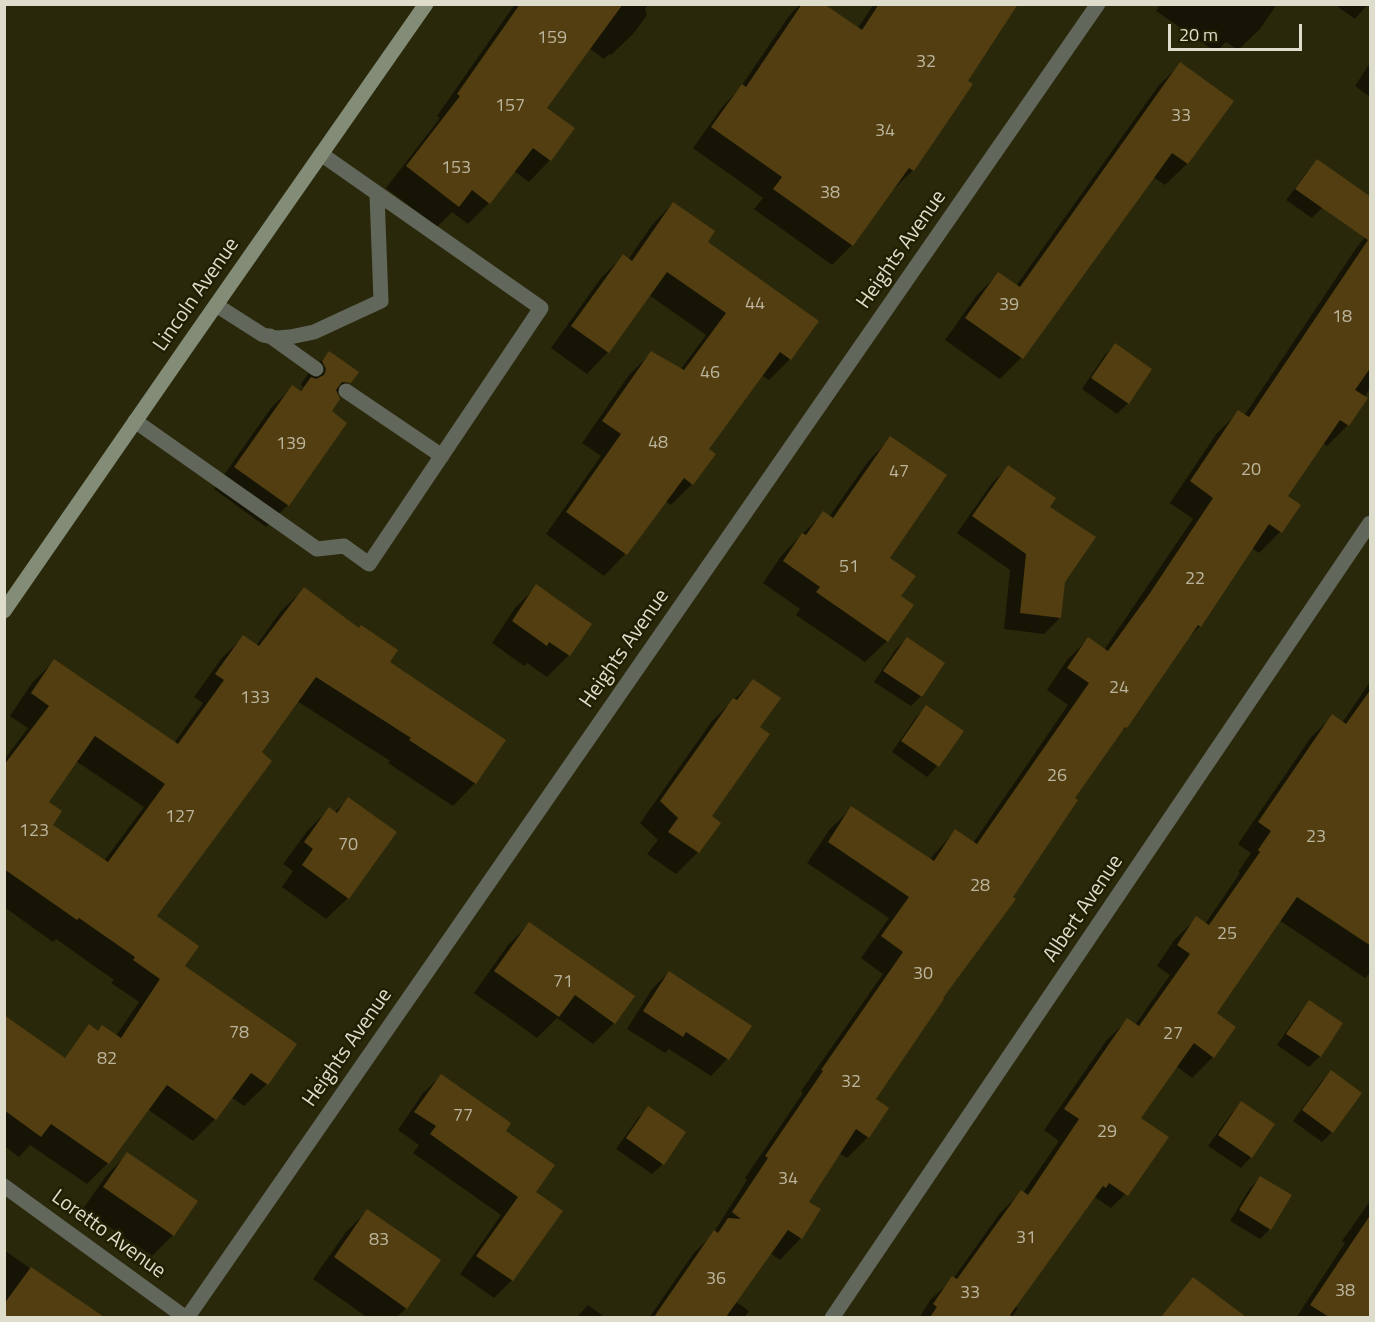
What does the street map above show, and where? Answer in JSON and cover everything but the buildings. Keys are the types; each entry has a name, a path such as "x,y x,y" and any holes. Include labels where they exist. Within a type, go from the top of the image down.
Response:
{"main road":[{"name":"Lincoln Avenue","path":"4,611 426,4"}],"street":[{"name":"Heights Avenue","path":"187,1317 1098,4"},
{"path":"135,421 317,549 344,546 369,564 541,308 321,154"},
{"path":"216,305 263,335 278,338 314,332 381,301 377,194"},
{"path":"270,336 316,369"},
{"path":"346,391 442,456"},
{"name":"Albert Avenue","path":"832,1317 1371,523"},
{"name":"Loretto Avenue","path":"4,1186 187,1317"}]}
